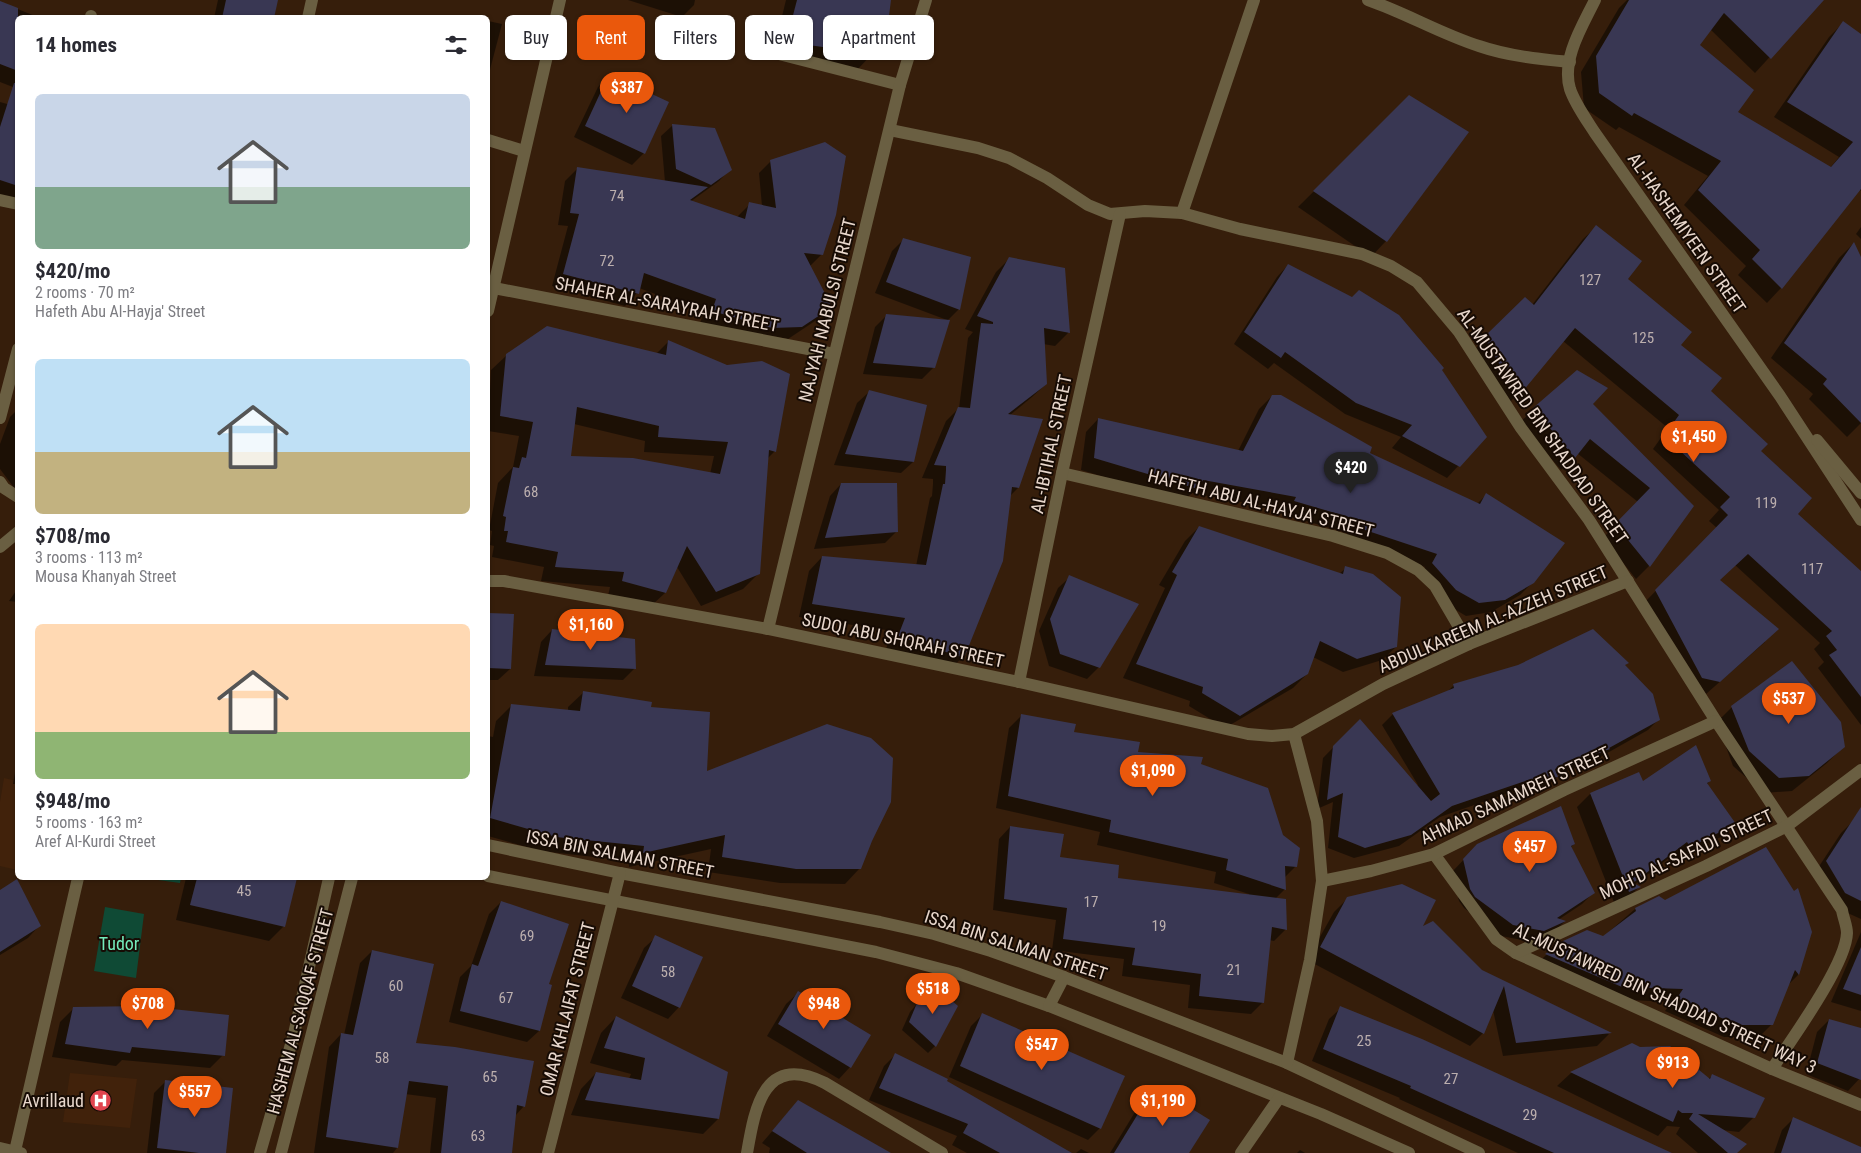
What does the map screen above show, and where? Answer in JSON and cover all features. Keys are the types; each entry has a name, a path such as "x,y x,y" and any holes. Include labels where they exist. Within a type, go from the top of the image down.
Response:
{"street":[{"path":"309,15 312,0"},
{"path":"490,303 560,0"},
{"name":"NAJYAH NABULSI STREET","path":"768,629 900,85 926,0"},
{"path":"1182,213 1254,0"},
{"path":"1368,0 1477,46 1507,54 1570,62 1574,46 1595,0"},
{"path":"802,60 900,85"},
{"name":"AL-HASHEMIYEEN STREET","path":"1570,62 1570,88 1595,133 1780,396 1861,520"},
{"name":"AL-MUSTAWRED BIN SHADDAD STREET","path":"890,130 978,148 1010,158 1047,178 1088,205 1110,214 1145,211 1182,213 1240,229 1362,254 1391,266 1416,282 1459,332 1521,428 1589,520 1716,721 1842,910 1847,933 1842,952 1831,977 1772,1069"},
{"path":"490,141 524,151"},
{"path":"0,200 15,203"},
{"name":"AL-IBTIHAL STREET","path":"1019,682 1062,473 1120,214"},
{"name":"SHAHER AL-SARAYRAH STREET","path":"494,288 834,354"},
{"path":"0,418 15,360"},
{"name":"AL-HASHEMIYEEN STREET","path":"1780,396 1861,493"},
{"name":"HAFETH ABU AL-HAYJA' STREET","path":"1062,473 1333,536 1387,553 1418,570 1435,586 1470,644"},
{"path":"0,482 4,488 15,495"},
{"path":"0,546 15,534"},
{"name":"SUDQI ABU SHQRAH STREET","path":"490,575 504,581"},
{"name":"SUDQI ABU SHQRAH STREET","path":"490,581 504,581 768,629 1019,682 1248,734 1272,736 1294,734"},
{"name":"ABDULKAREEM AL-AZZEH STREET","path":"1294,734 1383,684 1470,644 1628,581"},
{"name":"AHMAD SAMAMREH STREET","path":"1322,881 1371,871 1434,854 1564,790 1716,721"},
{"path":"1287,1063 1310,960 1322,881 1317,821 1294,734"},
{"name":"MOH’D AL-SAFADI STREET","path":"1516,953 1706,866 1787,826 1861,770"},
{"name":"ISSA BIN SALMAN STREET","path":"490,845 620,873 880,922 925,932 991,951 1064,977 1287,1063 1479,1153"},
{"name":"AL-MUSTAWRED BIN SHADDAD STREET WAY 3","path":"1434,854 1496,939 1516,953 1772,1069 1861,1105"},
{"name":"OMAR KHLAIFAT STREET","path":"548,1153 620,873"},
{"path":"490,876 876,952 956,973 1050,1006 1321,1114 1409,1153"},
{"path":"0,1148 18,1152 78,880"},
{"name":"HASHEM AL-SAQQAF STREET","path":"260,1153 294,1034 329,880"},
{"name":"HASHEM AL-SAQQAF STREET","path":"281,1153 351,880"},
{"path":"1050,1006 1064,977"},
{"path":"747,1153 756,1106 768,1086 788,1074 811,1076 825,1083 942,1153"},
{"path":"1241,1153 1279,1098"}],"shaded area":[{"path":"4,778 15,781 15,870 0,866 0,802"},
{"name":"Avrillaud","path":"70,1073 137,1079 130,1128 63,1122"}],"green space":[{"path":"158,880 181,880 180,883"},
{"name":"Tudor","path":"105,907 144,914 136,978 94,971"}],"building":[{"path":"226,0 278,0 275,15 223,15"},
{"path":"797,0 891,0 889,15 823,15 823,47 813,46 813,15 793,15"},
{"path":"1629,0 1824,0 1771,59 1724,13 1700,45 1754,90 1738,112 1831,167 1853,142 1787,102 1843,21 1861,34 1861,189 1782,289 1752,259 1760,250 1698,190 1721,161 1634,113 1632,116 1599,93 1596,56"},
{"path":"0,1 18,8 18,15 15,15 15,70 0,64"},
{"path":"609,74 669,102 645,154 585,126"},
{"path":"15,83 15,185 0,180 0,127"},
{"path":"1409,95 1469,132 1387,242 1313,191"},
{"path":"672,124 715,128 732,170 711,185 676,169"},
{"path":"825,142 846,156 836,215 823,255 804,253 832,307 802,327 772,328 712,311 716,299 644,273 639,294 563,274 579,214 570,213 577,167 708,187 690,200 745,219 749,202 776,208 770,160"},
{"path":"1596,225 1642,261 1628,279 1692,332 1681,345 1722,378 1711,391 1768,444 1761,451 1812,498 1798,514 1861,571 1861,697 1829,655 1837,650 1826,636 1832,631 1748,554 1720,580 1779,629 1720,682 1702,678 1655,590 1728,515 1720,507 1730,497 1664,436 1679,415 1575,328 1518,397 1484,337 1525,297 1534,305"},
{"path":"903,238 971,257 960,310 886,282"},
{"path":"1854,242 1861,257 1861,423 1823,384 1827,379 1784,343"},
{"path":"1009,257 1065,268 1070,333 1044,328 1047,384 1008,414 1043,419 1019,488 1012,487 1003,561 964,658 898,636 905,618 812,604 822,556 926,565 943,484 945,484 946,466 934,465 958,407 970,408 981,323 993,324 993,322 977,316"},
{"path":"1288,264 1352,297 1359,290 1399,315 1444,368 1442,370 1487,437 1460,467 1402,436 1412,425 1356,403 1285,352 1281,358 1244,332"},
{"path":"886,314 950,320 935,368 873,363"},
{"path":"547,326 666,355 668,340 727,365 762,361 790,374 776,452 769,450 760,574 716,592 687,546 666,593 622,581 624,572 555,567 558,552 506,542 508,531 504,531 506,517 503,516 513,467 519,468 522,457 526,458 533,422 500,416 506,354","holes":["577,407 659,426 658,437 728,442 720,474 633,458 571,456"]},
{"path":"1577,370 1608,388 1593,404 1694,506 1650,567 1615,524 1650,488 1590,439 1575,458 1533,408"},
{"path":"869,390 927,405 914,462 845,454"},
{"path":"1272,395 1281,395 1372,447 1370,453 1480,504 1486,493 1565,543 1534,583 1505,600 1479,603 1456,590 1432,563 1437,554 1356,527 1359,520 1294,501 1296,497 1203,480 1198,489 1094,458 1098,418 1243,451"},
{"path":"841,483 897,483 898,532 825,538"},
{"path":"1199,526 1343,574 1345,566 1373,574 1401,597 1397,647 1357,659 1320,641 1308,674 1240,716 1202,693 1203,687 1136,664 1177,575 1172,572"},
{"path":"1069,575 1139,604 1100,668 1060,654 1050,619"},
{"path":"490,613 514,614 511,669 490,668"},
{"path":"552,629 635,639 636,669 545,665"},
{"path":"1593,629 1629,663 1625,665 1653,694 1660,720 1610,749 1555,769 1558,777 1530,782 1528,780 1452,806 1411,835 1365,848 1338,837 1343,793 1327,800 1333,746 1360,719 1431,801 1440,794 1392,713 1454,688 1453,684 1518,665"},
{"path":"1792,661 1841,722 1845,747 1809,776 1779,778 1749,751 1731,706"},
{"path":"583,691 652,702 651,707 710,712 707,771 827,724 871,738 893,758 891,802 861,869 796,869 722,857 725,835 643,853 644,846 556,837 490,818 511,704 580,711"},
{"path":"1021,714 1076,724 1074,732 1140,742 1138,752 1203,757 1201,764 1268,788 1283,835 1300,848 1297,867 1285,866 1286,890 1226,870 1228,859 1109,832 1111,820 1008,796"},
{"path":"1696,745 1711,781 1707,783 1736,824 1690,847 1687,842 1633,883 1641,887 1629,892 1590,793 1639,772 1643,781"},
{"path":"1561,806 1575,844 1571,846 1595,893 1557,918 1566,921 1544,931 1513,925 1475,897 1470,889 1463,859 1477,844"},
{"path":"1861,807 1861,901 1845,893 1826,861"},
{"path":"1010,826 1064,834 1060,857 1119,865 1118,878 1286,899 1287,930 1272,927 1264,1003 1199,996 1201,974 1132,965 1135,948 1063,939 1067,908 1004,899"},
{"path":"1766,847 1794,891 1798,888 1812,932 1799,975 1795,970 1773,1025 1737,1025 1677,998 1683,989 1622,987 1545,954 1563,941 1587,930 1603,936 1636,911 1635,908 1659,896 1665,900"},
{"path":"18,880 41,926 0,952 0,890"},
{"path":"196,880 297,880 285,927 190,905"},
{"path":"1402,884 1436,900 1423,926 1433,921 1482,970 1612,1033 1516,1043 1504,986 1484,1034 1320,947 1347,897"},
{"path":"501,901 569,924 549,984 552,985 540,1031 460,1011 472,964 478,966"},
{"path":"655,935 703,957 680,1008 632,986"},
{"path":"1861,947 1861,995 1843,989"},
{"path":"372,950 434,964 416,1043 455,1047 534,1061 525,1107 517,1105 512,1153 441,1153 448,1086 409,1081 398,1148 326,1137 341,1033 353,1035"},
{"path":"932,984 958,1006 936,1047 909,1022 917,1003"},
{"path":"798,991 871,1035 851,1068 778,1024"},
{"path":"144,1006 229,1015 225,1056 132,1047 130,1053 65,1044 73,1007"},
{"path":"1340,1006 1422,1039 1672,1153 1554,1153 1410,1088 1411,1086 1323,1049"},
{"path":"982,1013 1125,1076 1101,1129 960,1066"},
{"path":"616,1016 728,1072 719,1119 585,1100 596,1072 641,1080 645,1058 604,1048"},
{"path":"1829,1019 1861,1028 1861,1080 1817,1063"},
{"path":"1632,1043 1640,1047 1670,1046 1710,1079 1712,1074 1765,1098 1755,1118 1698,1114 1747,1144 1737,1153 1728,1153 1689,1119 1693,1113 1682,1113 1678,1110 1673,1122 1570,1072"},
{"path":"895,1053 948,1079 947,1081 1072,1153 1000,1153 963,1133 968,1124 879,1088"},
{"path":"165,1080 233,1088 226,1153 199,1153 157,1148"},
{"path":"1155,1086 1210,1120 1189,1153 1114,1153"},
{"path":"798,1100 891,1153 807,1153 772,1131"},
{"path":"1793,1117 1861,1147 1861,1153 1781,1153"}],"place":[{"name":"Avrillaud","path":"100,1100"}]}
